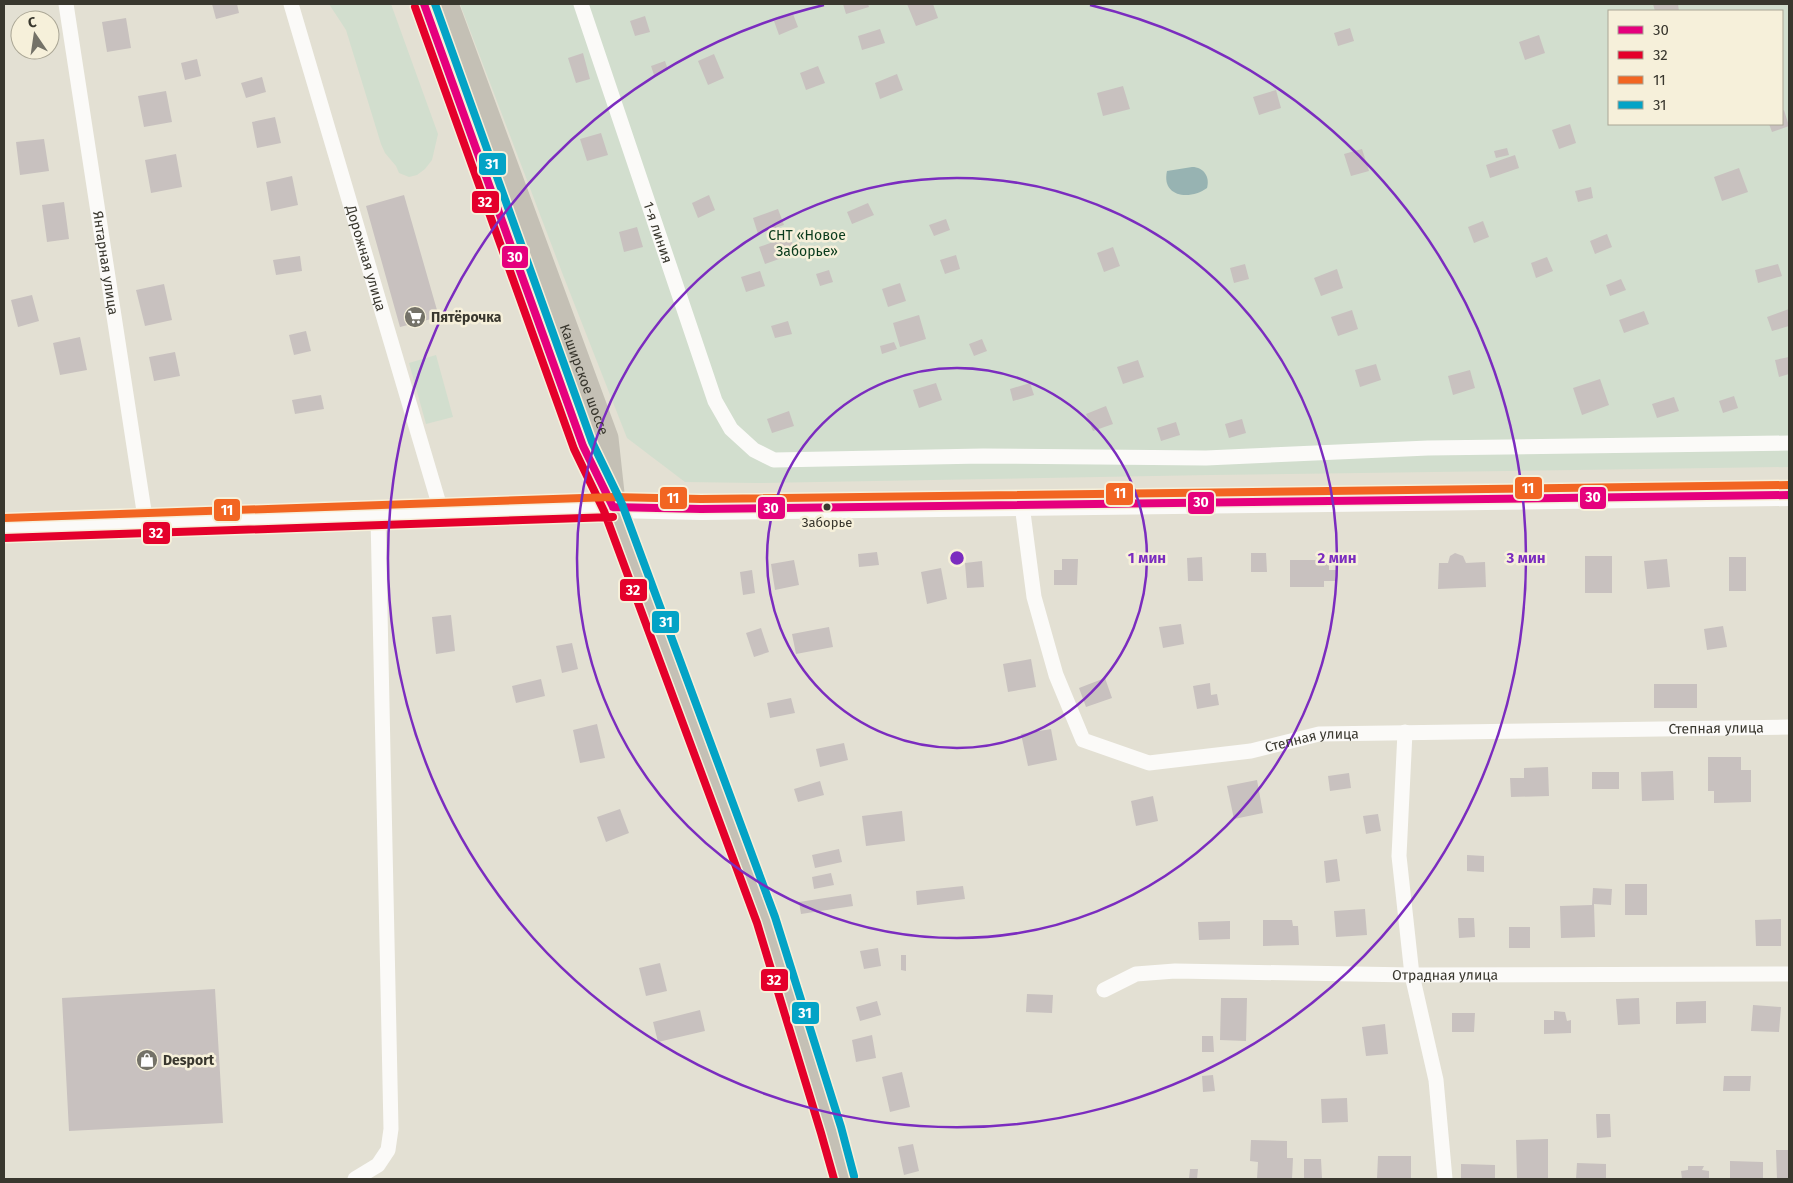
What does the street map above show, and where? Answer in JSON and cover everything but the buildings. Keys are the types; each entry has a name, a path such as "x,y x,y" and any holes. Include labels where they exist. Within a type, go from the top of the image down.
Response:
{"main road":[{"name":"Каширское шоссе","path":"424,4 582,446 613,508"},
{"name":"Каширское шоссе","path":"446,4 606,438 613,508"},
{"path":"844,1179 831,1130 766,920 613,508 711,509 1789,495"}],"street":[{"name":"Янтарная улица","path":"66,4 146,524"},
{"name":"Дорожная улица","path":"291,4 442,514"},
{"name":"1-я линия","path":"581,4 715,402 731,429 754,450 774,460 983,456 1206,458 1428,448 1789,444"},
{"name":"Степная улица","path":"1022,505 1034,597 1056,675 1083,740 1149,764 1251,751 1319,734 1789,727"},
{"path":"4,528 613,508"},
{"path":"355,1179 378,1165 388,1150 391,1129 378,516"},
{"path":"1405,732 1399,856 1412,975 1436,1080 1445,1179"},
{"name":"Отрадная улица","path":"1104,990 1136,974 1175,971 1412,975 1789,974"}],"green space":[{"path":"329,4 391,4 438,134 432,160 417,175 409,177 399,173 396,166 385,153 346,30"},
{"name":"СНТ «Новое Заборье»","path":"460,4 1789,4 1789,467 757,483 685,482 627,438"},
{"path":"436,355 453,417 426,424 409,363"}],"water":[{"path":"1196,167 1205,173 1208,180 1207,188 1200,192 1186,195 1179,194 1168,187 1166,180 1167,171"}],"transit line":[{"name":"30","path":"424,4 583,446 613,507"},
{"name":"31","path":"435,4 592,442 622,504 775,917 841,1127 854,1176"},
{"name":"32","path":"415,7 574,449 604,511 757,923 834,1179"},
{"name":"11","path":"4,518 613,497 701,499 1789,485"},
{"name":"30","path":"613,507 701,509 1789,495"},
{"name":"32","path":"4,538 613,517"}],"place":[{"name":"Пятёрочка","path":"415,317"},
{"name":"Заборье","path":"827,507"},
{"name":"Desport","path":"147,1060"}]}
